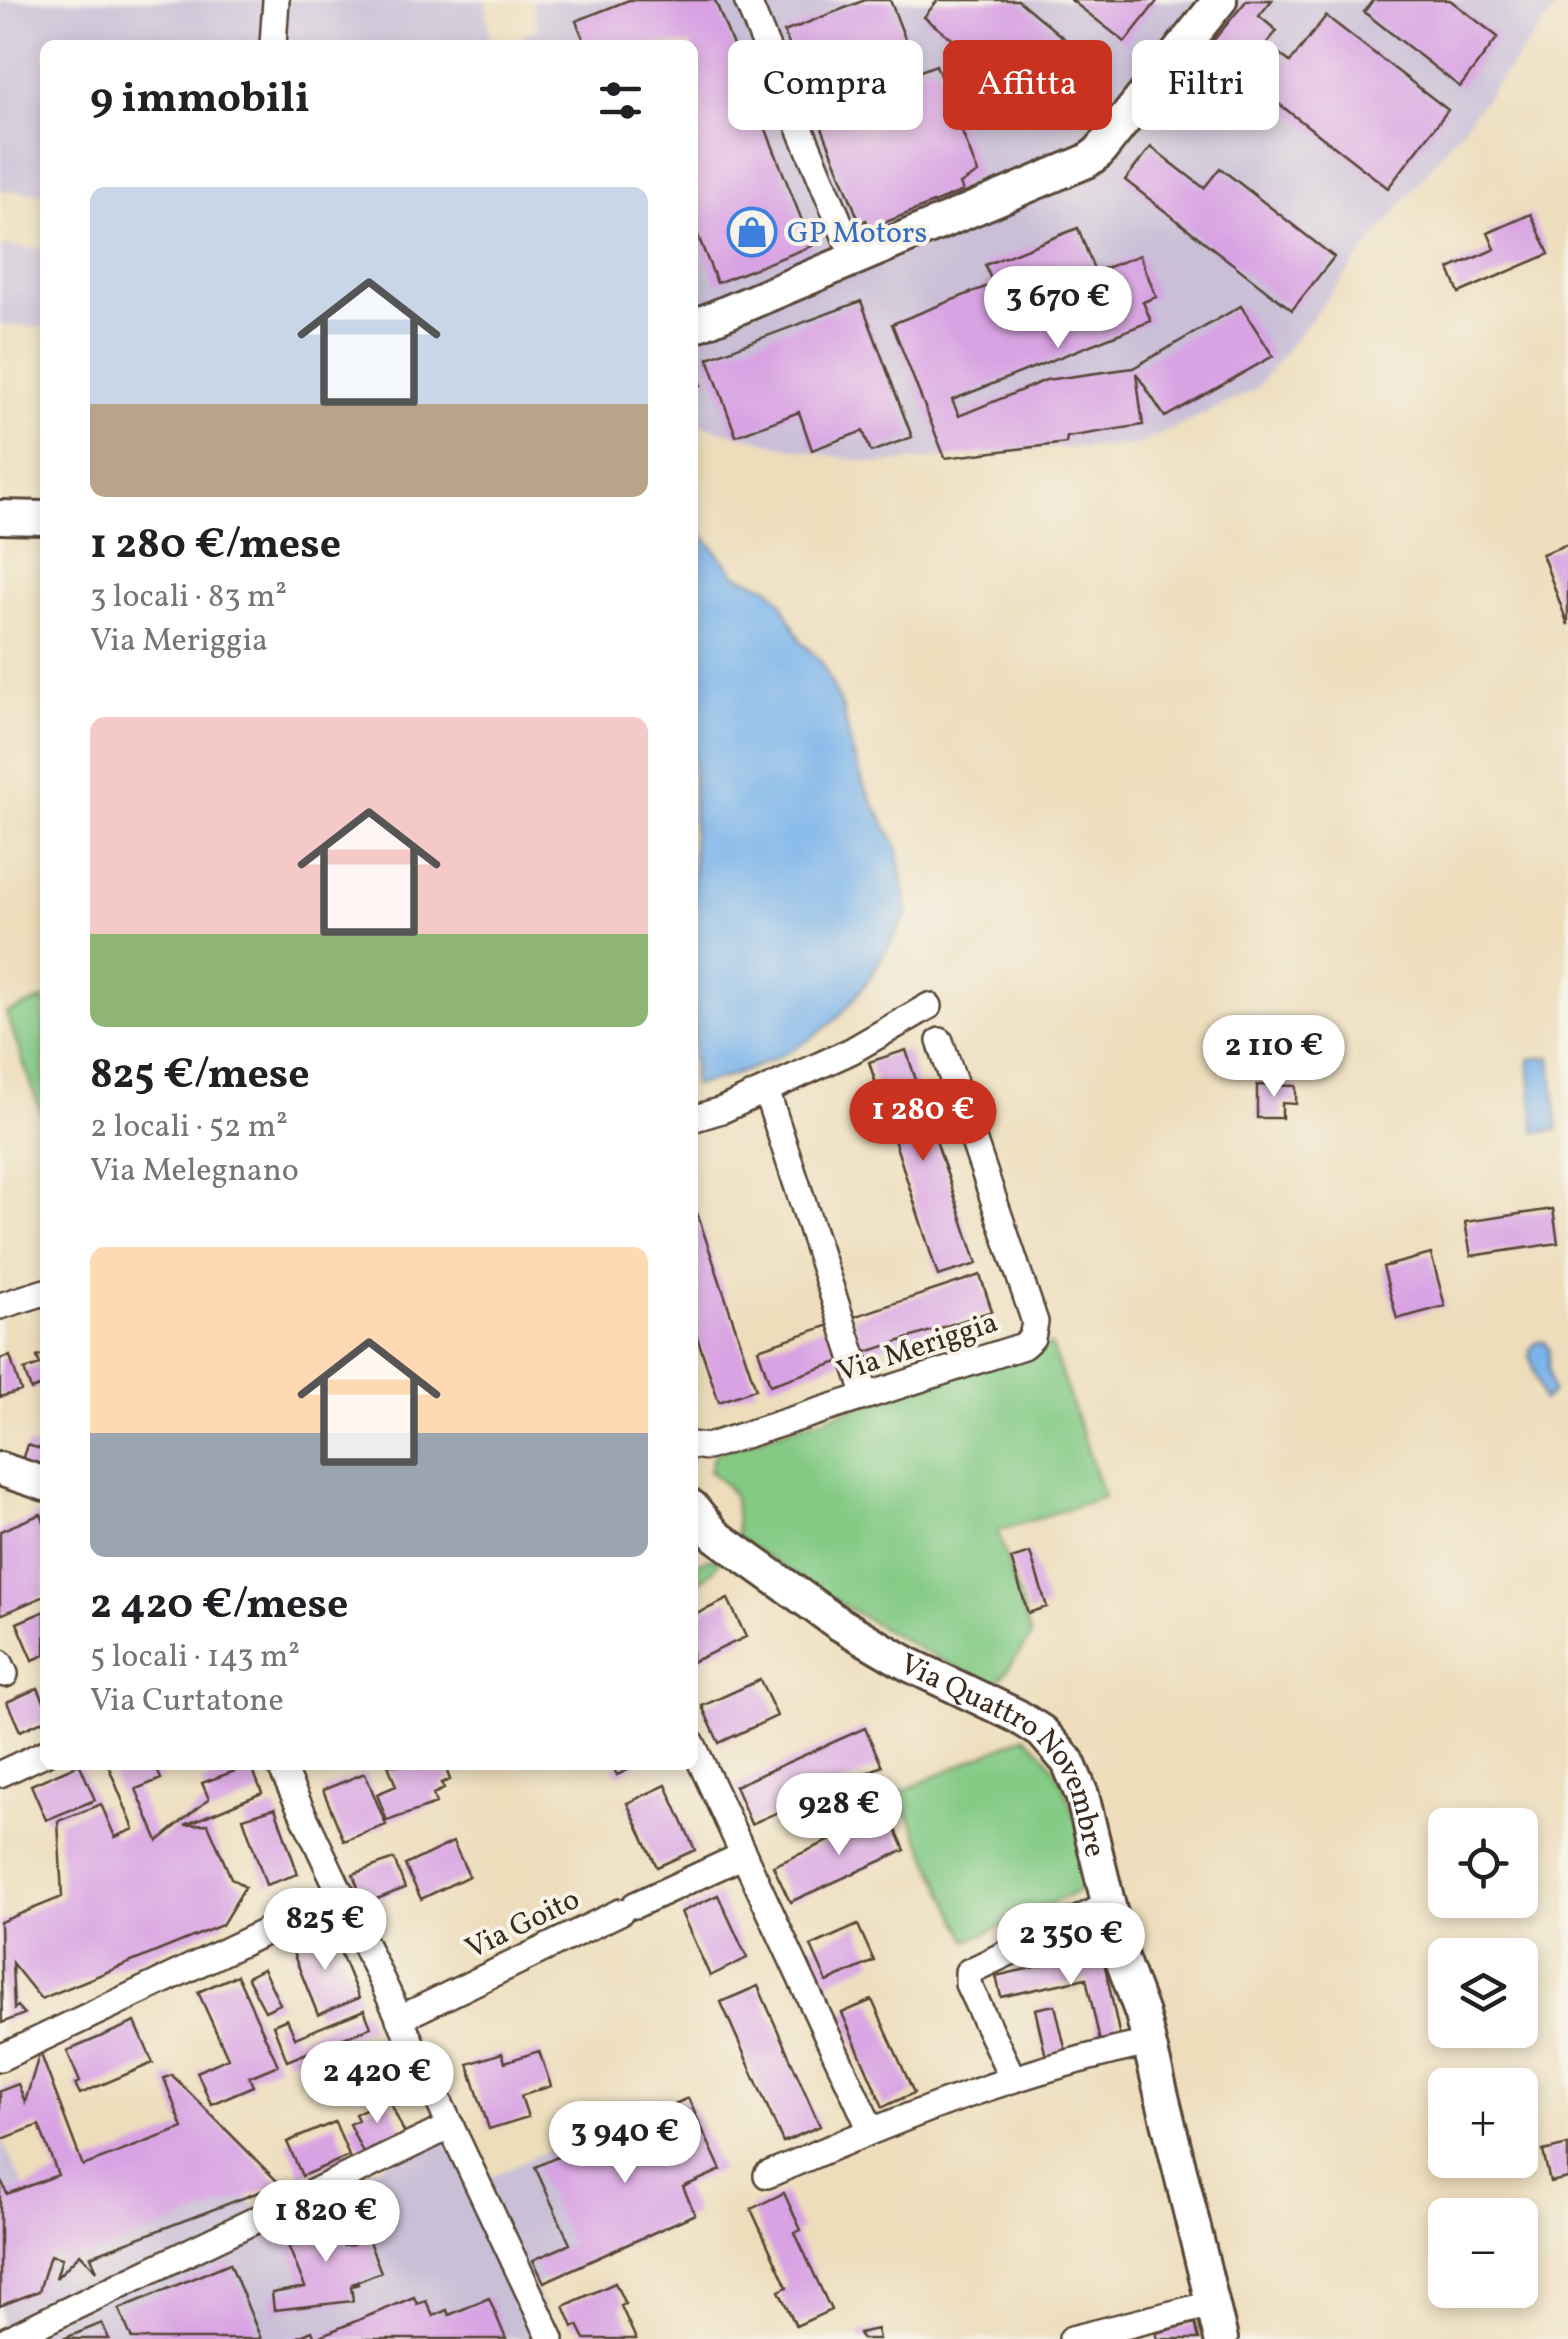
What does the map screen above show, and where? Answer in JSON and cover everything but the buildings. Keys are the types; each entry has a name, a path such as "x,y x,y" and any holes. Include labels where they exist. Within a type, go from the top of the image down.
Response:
{"street":[{"path":"273,40 276,0"},
{"path":"747,0 855,260"},
{"path":"698,325 1087,162 1220,0"},
{"path":"0,517 40,518"},
{"path":"698,1117 852,1050 929,1006"},
{"name":"Via Meriggia","path":"698,1446 707,1448 1023,1346 1032,1338 1035,1322 940,1041"},
{"path":"766,1090 866,1396"},
{"path":"0,1306 40,1294"},
{"path":"0,1469 40,1482"},
{"name":"Via Quattro Novembre","path":"698,1533 736,1551 838,1623 908,1664 1017,1716 1057,1746 1068,1762 1082,1796 1122,1960 1150,2044 1221,2339"},
{"path":"0,1774 40,1755"},
{"path":"698,1756 881,2126"},
{"path":"282,1770 552,2339"},
{"name":"Via Goito","path":"399,2019 744,1855"},
{"path":"0,2058 343,1895"},
{"path":"1012,2077 968,1984 968,1972 1108,1905"},
{"path":"766,2175 1012,2077 1150,2044"},
{"path":"8,2339 451,2126"},
{"path":"1072,2339 1212,2304"}],"shaded area":[{"path":"0,0 485,0 490,40 40,40 40,193 0,190"},
{"path":"533,0 1563,0 1255,390 1138,445 1039,449 879,464 791,448 698,424 698,40 524,40 523,34 537,29"},
{"path":"0,246 40,249 40,328 0,325"},
{"path":"646,2105 695,2214 534,2286 556,2339 0,2339 0,2136 30,2199 208,2115 261,2220 451,2133 474,2184"}],"green space":[{"path":"40,1001 40,1110 6,1013"},
{"path":"1051,1345 1104,1497 998,1531 1031,1637 995,1686 863,1617 737,1537 734,1499 709,1471 714,1453"},
{"path":"722,1557 698,1581 698,1563"},
{"path":"1025,1736 1041,1750 1063,1785 1092,1885 968,1941 898,1793"}],"water":[{"path":"698,529 736,575 769,587 782,603 801,641 822,663 843,709 865,788 897,846 908,913 862,988 830,1024 794,1048 732,1075 698,1084"},
{"path":"1551,1057 1558,1130 1535,1132 1529,1059"},
{"path":"1537,1341 1543,1341 1549,1349 1552,1393 1543,1401 1530,1357"}],"place":[{"name":"GP Motors","path":"752,232"}]}
